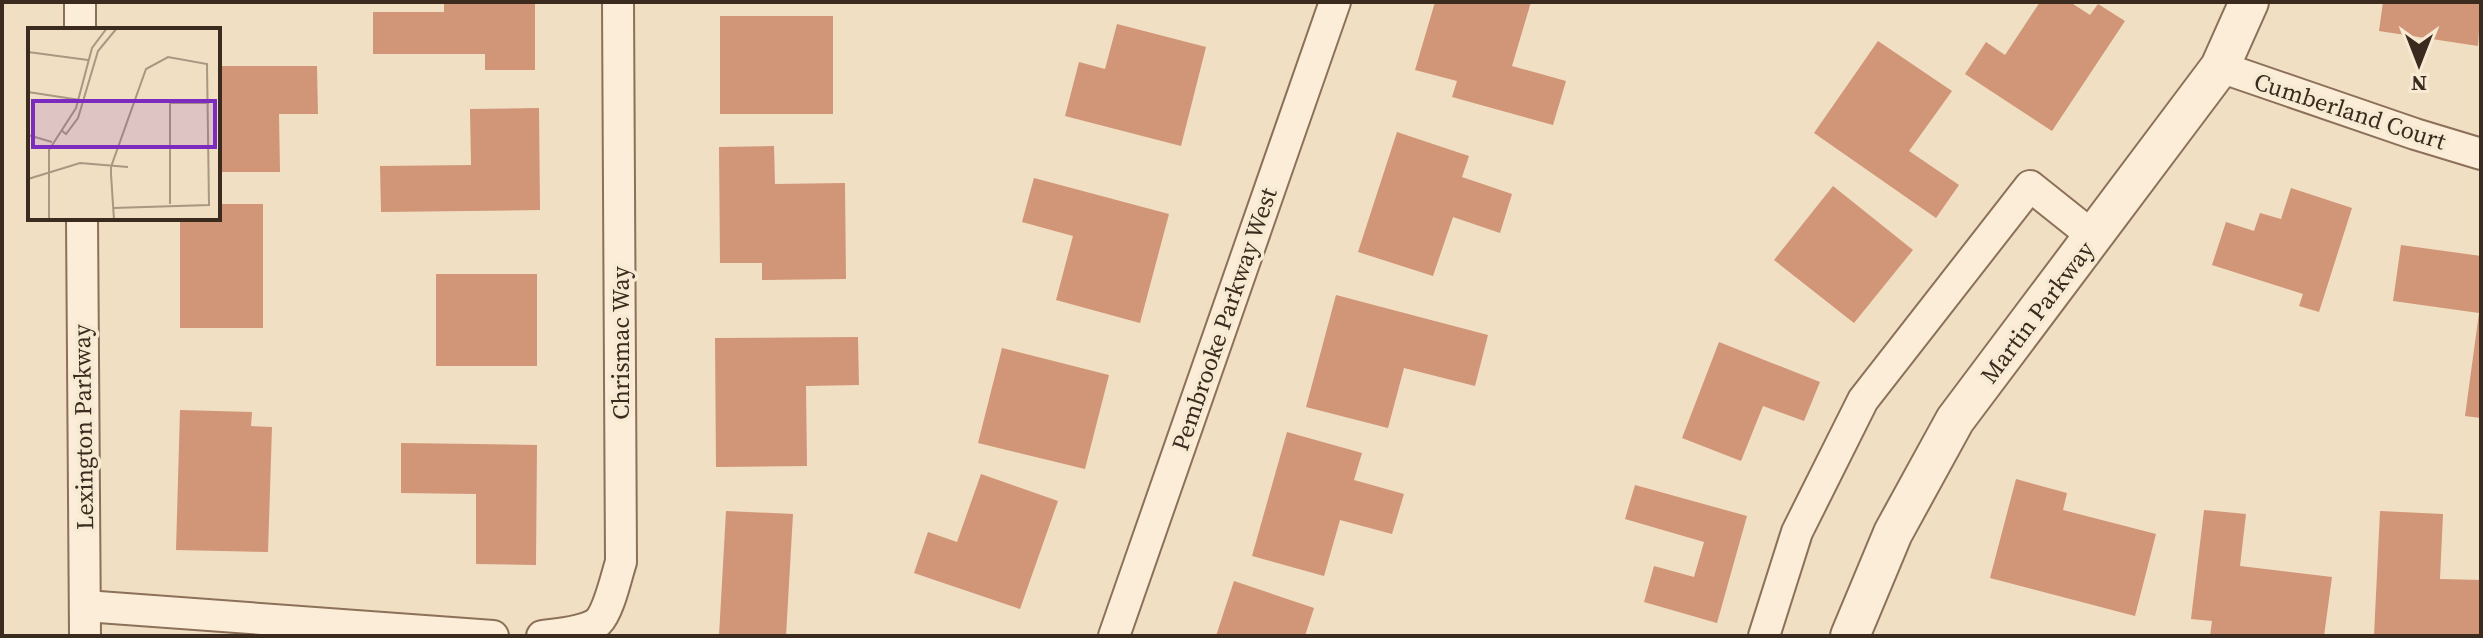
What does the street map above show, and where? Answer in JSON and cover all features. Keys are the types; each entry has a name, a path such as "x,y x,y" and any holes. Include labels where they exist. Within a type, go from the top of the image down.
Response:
{"street":[{"path":"80,2 80,28"},
{"name":"Chrismac Way","path":"542,636 571,632 598,621 608,602 621,562 618,2"},
{"name":"Pembrooke Parkway West","path":"1114,636 1335,2"},
{"name":"Martin Parkway","path":"1850,636 1893,533 1955,420 2220,67 2249,2"},
{"name":"Cumberland Court","path":"2220,67 2481,154"},
{"path":"1764,636 1797,532 1863,400 2030,186 2094,237"},
{"name":"Lexington Parkway","path":"82,220 85,636"},
{"path":"85,606 493,636"}],"building":[{"path":"444,2 535,2 535,70 485,70 485,54 373,54 373,12 444,12"},
{"path":"1435,2 1531,2 1512,66 1566,81 1553,125 1452,97 1457,81 1415,70"},
{"path":"2040,2 2070,2 2090,15 2098,4 2125,21 2052,131 1965,74 1986,42 2005,55"},
{"path":"2383,2 2481,2 2478,46 2379,31"},
{"path":"720,16 833,16 833,114 720,114"},
{"path":"1117,24 1206,47 1181,146 1065,116 1079,62 1105,69"},
{"path":"1878,41 1952,91 1909,151 1959,185 1936,218 1814,133"},
{"path":"220,66 317,66 318,114 279,114 280,172 220,172"},
{"path":"539,108 540,210 381,212 380,166 471,165 470,109"},
{"path":"1397,132 1469,156 1462,177 1512,194 1500,233 1453,217 1433,276 1358,252"},
{"path":"774,146 775,184 845,183 846,279 762,280 762,263 720,263 719,147"},
{"path":"1034,178 1169,214 1140,323 1056,300 1073,236 1022,222"},
{"path":"1833,186 1913,250 1854,323 1774,260"},
{"path":"2291,188 2352,208 2319,312 2299,306 2303,294 2212,265 2226,222 2254,231 2260,213 2281,219"},
{"path":"220,204 263,204 263,328 180,328 180,220 220,220"},
{"path":"2401,245 2481,256 2481,418 2465,416 2479,313 2393,301"},
{"path":"436,274 537,274 537,366 436,366"},
{"path":"1336,295 1488,335 1475,386 1404,368 1388,428 1306,407"},
{"path":"858,337 859,385 806,386 807,466 716,467 715,338"},
{"path":"1719,342 1820,382 1804,421 1763,406 1741,461 1682,438"},
{"path":"1002,348 1109,375 1085,469 978,443"},
{"path":"180,410 252,412 251,426 272,427 268,552 176,550"},
{"path":"1287,432 1362,453 1354,480 1404,494 1392,534 1340,520 1324,576 1252,556"},
{"path":"401,443 537,445 536,565 476,564 476,494 401,493"},
{"path":"981,474 1058,501 1020,609 914,573 928,532 957,542"},
{"path":"2016,479 2067,493 2063,510 2156,534 2135,616 1990,578"},
{"path":"1635,485 1747,516 1717,623 1644,602 1654,566 1694,577 1704,542 1625,519"},
{"path":"2204,510 2246,514 2240,566 2332,577 2324,636 2210,636 2212,621 2191,619"},
{"path":"726,511 793,514 786,636 719,636"},
{"path":"2380,511 2443,514 2440,579 2481,580 2481,636 2374,636"},
{"path":"1234,581 1314,608 1305,636 1216,636"}]}
